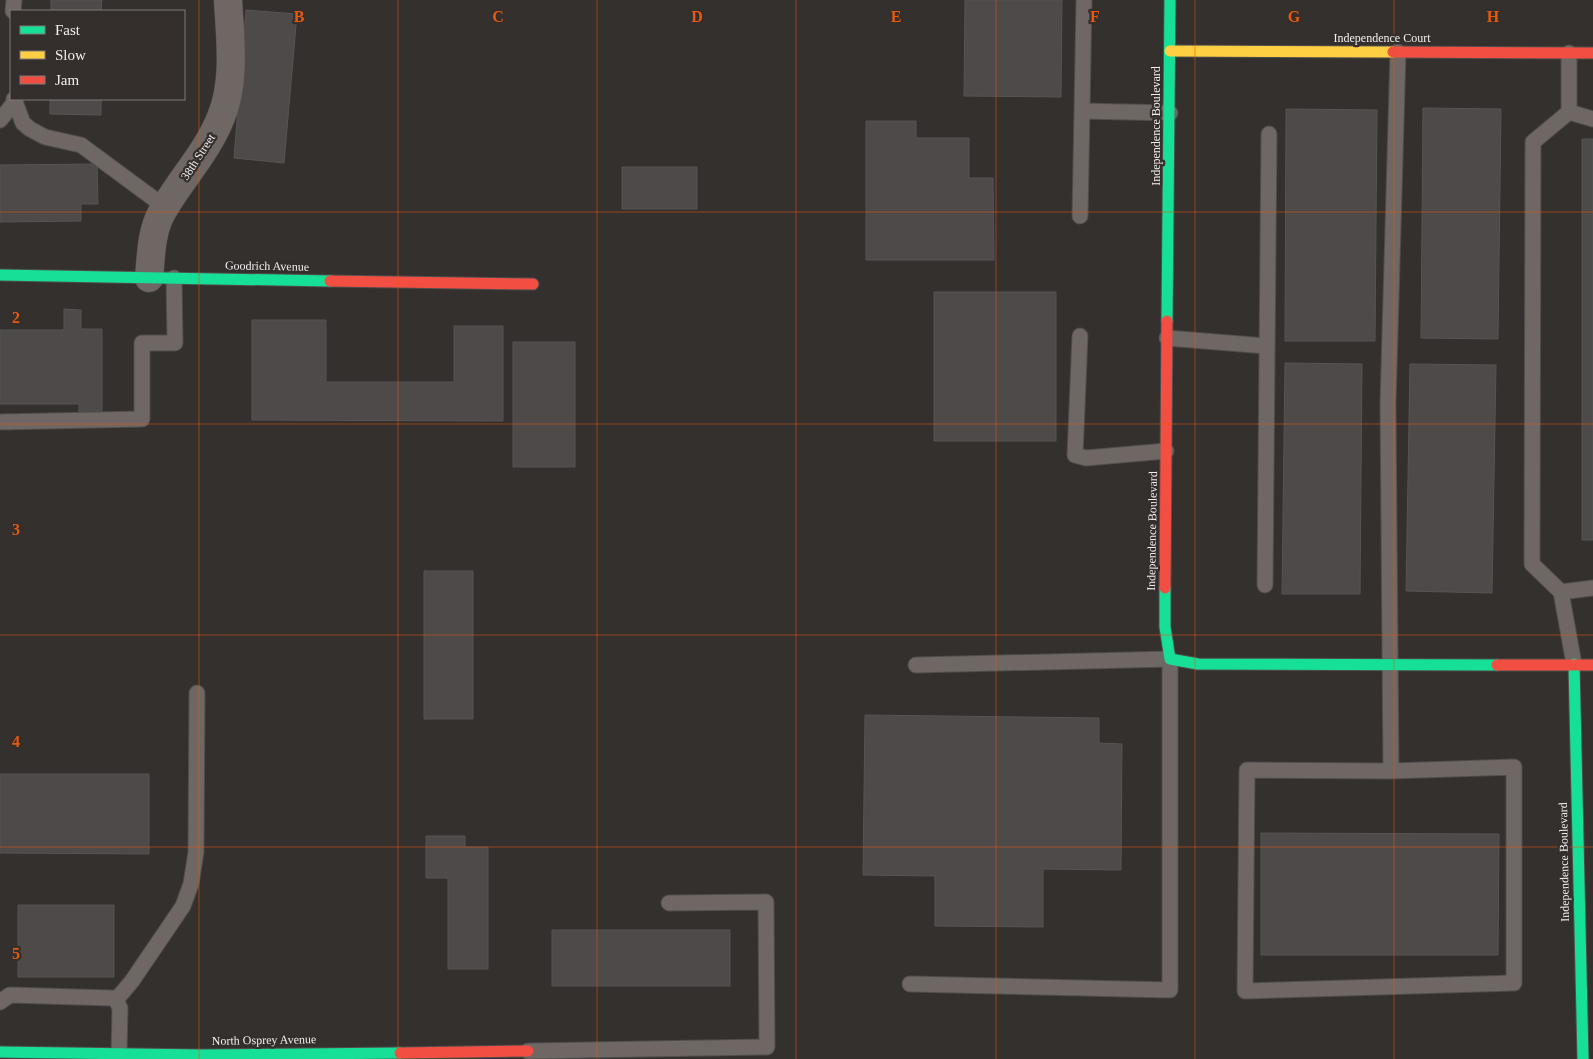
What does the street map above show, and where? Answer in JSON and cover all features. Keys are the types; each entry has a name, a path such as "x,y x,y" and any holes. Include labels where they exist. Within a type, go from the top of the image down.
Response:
{"street":[{"name":"38th Street","path":"161,278 156,226 166,207 209,143 222,116 228,89 230,65 228,0"},
{"name":"Independence Boulevard","path":"1170,0 1165,627 1170,658"},
{"name":"Independence Court","path":"1170,51 1593,53"},
{"name":"Goodrich Avenue","path":"0,275 533,284"},
{"path":"1170,658 1198,664 1593,665"},
{"name":"Independence Boulevard","path":"1574,664 1583,1059"},
{"name":"North Osprey Avenue","path":"0,1052 119,1054 528,1051"}],"lane":[{"path":"1080,216 1084,0"},
{"path":"1390,770 1388,404 1398,52"},
{"path":"1569,52 1569,112"},
{"path":"14,101 23,123 30,129 45,137 81,145 166,207"},
{"path":"0,120 14,101"},
{"path":"1082,111 1170,113"},
{"path":"1569,112 1593,119"},
{"path":"1569,112 1533,142 1532,564 1560,592 1574,664"},
{"path":"1265,585 1269,134"},
{"path":"0,422 142,420 142,343 175,343 161,278"},
{"path":"1080,336 1075,455 1086,458 1166,451"},
{"path":"1167,338 1266,346"},
{"path":"1560,592 1593,588"},
{"path":"910,984 1170,990 1170,658 916,665"},
{"path":"116,1000 132,981 183,906 191,884 196,852 197,693"},
{"path":"1576,757 1593,755"},
{"path":"1514,767 1514,983 1245,991 1247,770 1390,770 1514,767"},
{"path":"528,1051 767,1047 766,902 670,903"},
{"path":"0,1002 10,995 116,1000"},
{"path":"116,1000 120,1008 119,1054"}],"building":[{"path":"51,0 102,0 101,10 51,10"},
{"path":"965,0 1062,0 1061,97 964,96"},
{"path":"246,10 297,14 284,163 234,158"},
{"path":"50,100 101,100 101,115 50,114"},
{"path":"1423,108 1501,109 1498,339 1421,338"},
{"path":"1286,109 1377,110 1375,341 1285,341"},
{"path":"866,121 916,121 916,138 969,138 969,178 993,178 994,260 866,260"},
{"path":"1582,139 1593,139 1593,540 1582,540"},
{"path":"97,164 98,204 81,204 81,221 0,222 0,165"},
{"path":"622,167 697,167 697,209 622,209"},
{"path":"934,292 1056,292 1056,441 934,441"},
{"path":"64,309 81,310 81,329 102,329 102,418 79,418 79,404 0,404 0,330 64,330"},
{"path":"252,320 326,320 326,382 454,382 454,326 503,326 503,421 252,420"},
{"path":"513,342 575,342 575,467 513,467"},
{"path":"1285,363 1362,364 1360,594 1282,594"},
{"path":"1410,364 1496,365 1492,593 1406,591"},
{"path":"424,571 473,571 473,719 424,719"},
{"path":"865,715 1099,718 1099,743 1122,744 1121,870 1043,869 1043,927 935,926 935,876 863,875"},
{"path":"0,774 149,774 149,854 0,853"},
{"path":"1261,833 1499,834 1498,955 1261,955"},
{"path":"426,836 465,836 465,847 488,847 488,969 448,969 448,878 426,878"},
{"path":"18,905 114,905 114,977 18,977"},
{"path":"552,930 730,930 730,986 552,986"}],"traffic: fast":[{"path":"1167,321 1170,0"},
{"path":"0,275 330,281"},
{"path":"1165,588 1165,627 1170,659 1198,664 1497,665"},
{"path":"1574,664 1583,1059"},
{"path":"0,1052 201,1055 400,1053"}],"traffic: slow":[{"path":"1170,51 1393,52"}],"traffic: jam":[{"path":"1393,52 1593,53"},
{"path":"330,281 533,284"},
{"path":"1165,588 1167,321"},
{"path":"1497,665 1593,665"},
{"path":"400,1053 528,1051"}]}
